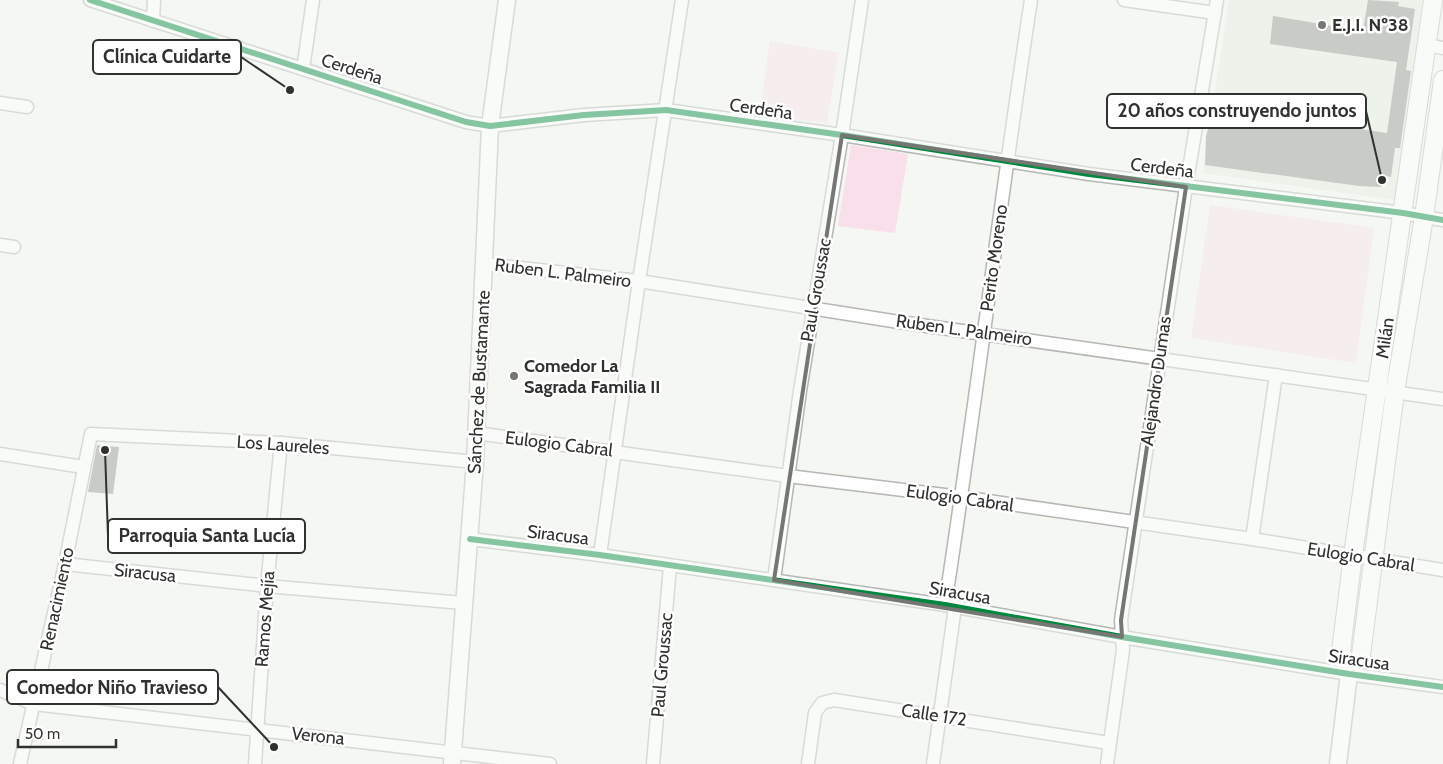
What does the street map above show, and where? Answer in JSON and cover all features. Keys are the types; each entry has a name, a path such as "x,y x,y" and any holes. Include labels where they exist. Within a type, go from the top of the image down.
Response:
{"main road":[{"name":"Milán","path":"1349,674 1341,651 1353,555 1403,213 1435,46 1433,0"},
{"name":"Milán","path":"1349,674 1361,655 1395,392 1424,217 1443,80"}],"street":[{"name":"Cerdeña","path":"90,0 466,122 490,126 584,115 666,110 842,135 1008,162 1186,187 1403,213 1443,220"},
{"path":"153,21 154,0"},
{"path":"303,69 313,0"},
{"name":"Sánchez de Bustamante","path":"452,758 475,462 490,126 507,0"},
{"path":"600,555 682,0"},
{"name":"Paul Groussac","path":"774,580 813,308 862,0"},
{"name":"Perito Moreno","path":"933,764 940,716 962,498 983,334 1031,0"},
{"path":"1124,0 1215,14"},
{"name":"Alejandro Dumas","path":"1107,764 1123,650 1121,620 1135,522 1159,358 1217,0"},
{"path":"0,103 27,107"},
{"path":"0,245 14,247"},
{"name":"Ruben L. Palmeiro","path":"484,264 639,281 983,334 1443,399"},
{"path":"1252,539 1276,375"},
{"name":"Eulogio Cabral","path":"476,433 1135,522 1443,570"},
{"name":"Los Laureles","path":"91,434 281,444 475,462"},
{"name":"Renacimiento","path":"20,764 65,564 91,434"},
{"name":"Ramos Mejía","path":"254,764 258,730 266,586 281,444"},
{"path":"0,454 83,467"},
{"name":"Siracusa","path":"470,539 600,555 950,606 1122,637 1349,674 1443,687"},
{"name":"Siracusa","path":"65,564 266,586 464,603"},
{"name":"Paul Groussac","path":"653,764 670,566"},
{"name":"Milán","path":"1338,764 1349,674"},
{"name":"Verona","path":"0,690 34,704 258,730 452,758 550,764"},
{"name":"Calle 172","path":"808,764 815,713 822,703 834,700 1110,744"}],"highlighted area":[{"path":"842,135 1186,187 1121,620 1122,637 774,580"}],"shaded area":[{"path":"1229,0 1422,0 1395,200 1203,173"},
{"path":"770,41 839,53 827,123 759,115"},
{"path":"851,145 908,154 895,233 838,226"},
{"path":"1210,205 1374,228 1356,363 1191,338"}],"building":[{"path":"1368,0 1399,2 1398,6 1415,9 1406,70 1411,71 1400,148 1395,148 1391,177 1382,175 1381,187 1359,186 1205,165 1206,136 1214,108 1387,133 1397,62 1270,44 1273,16 1363,31"},
{"path":"97,445 119,447 113,494 88,492"}],"cycle path":[{"path":"90,0 466,122 490,126 584,115 666,110 842,135 1089,174 1403,213 1443,220"},
{"path":"470,539 600,555 945,605 1122,637 1349,674 1443,687"}],"place":[{"name":"E.J.I. Nº38","path":"1322,25"},
{"name":"Clínica Cuidarte","path":"290,90"},
{"name":"20 años construyendo juntos","path":"1382,180"},
{"name":"Comedor La Sagrada Familia II","path":"514,376"},
{"name":"Parroquia Santa Lucía","path":"105,450"},
{"name":"Comedor Niño Travieso","path":"274,747"}]}
